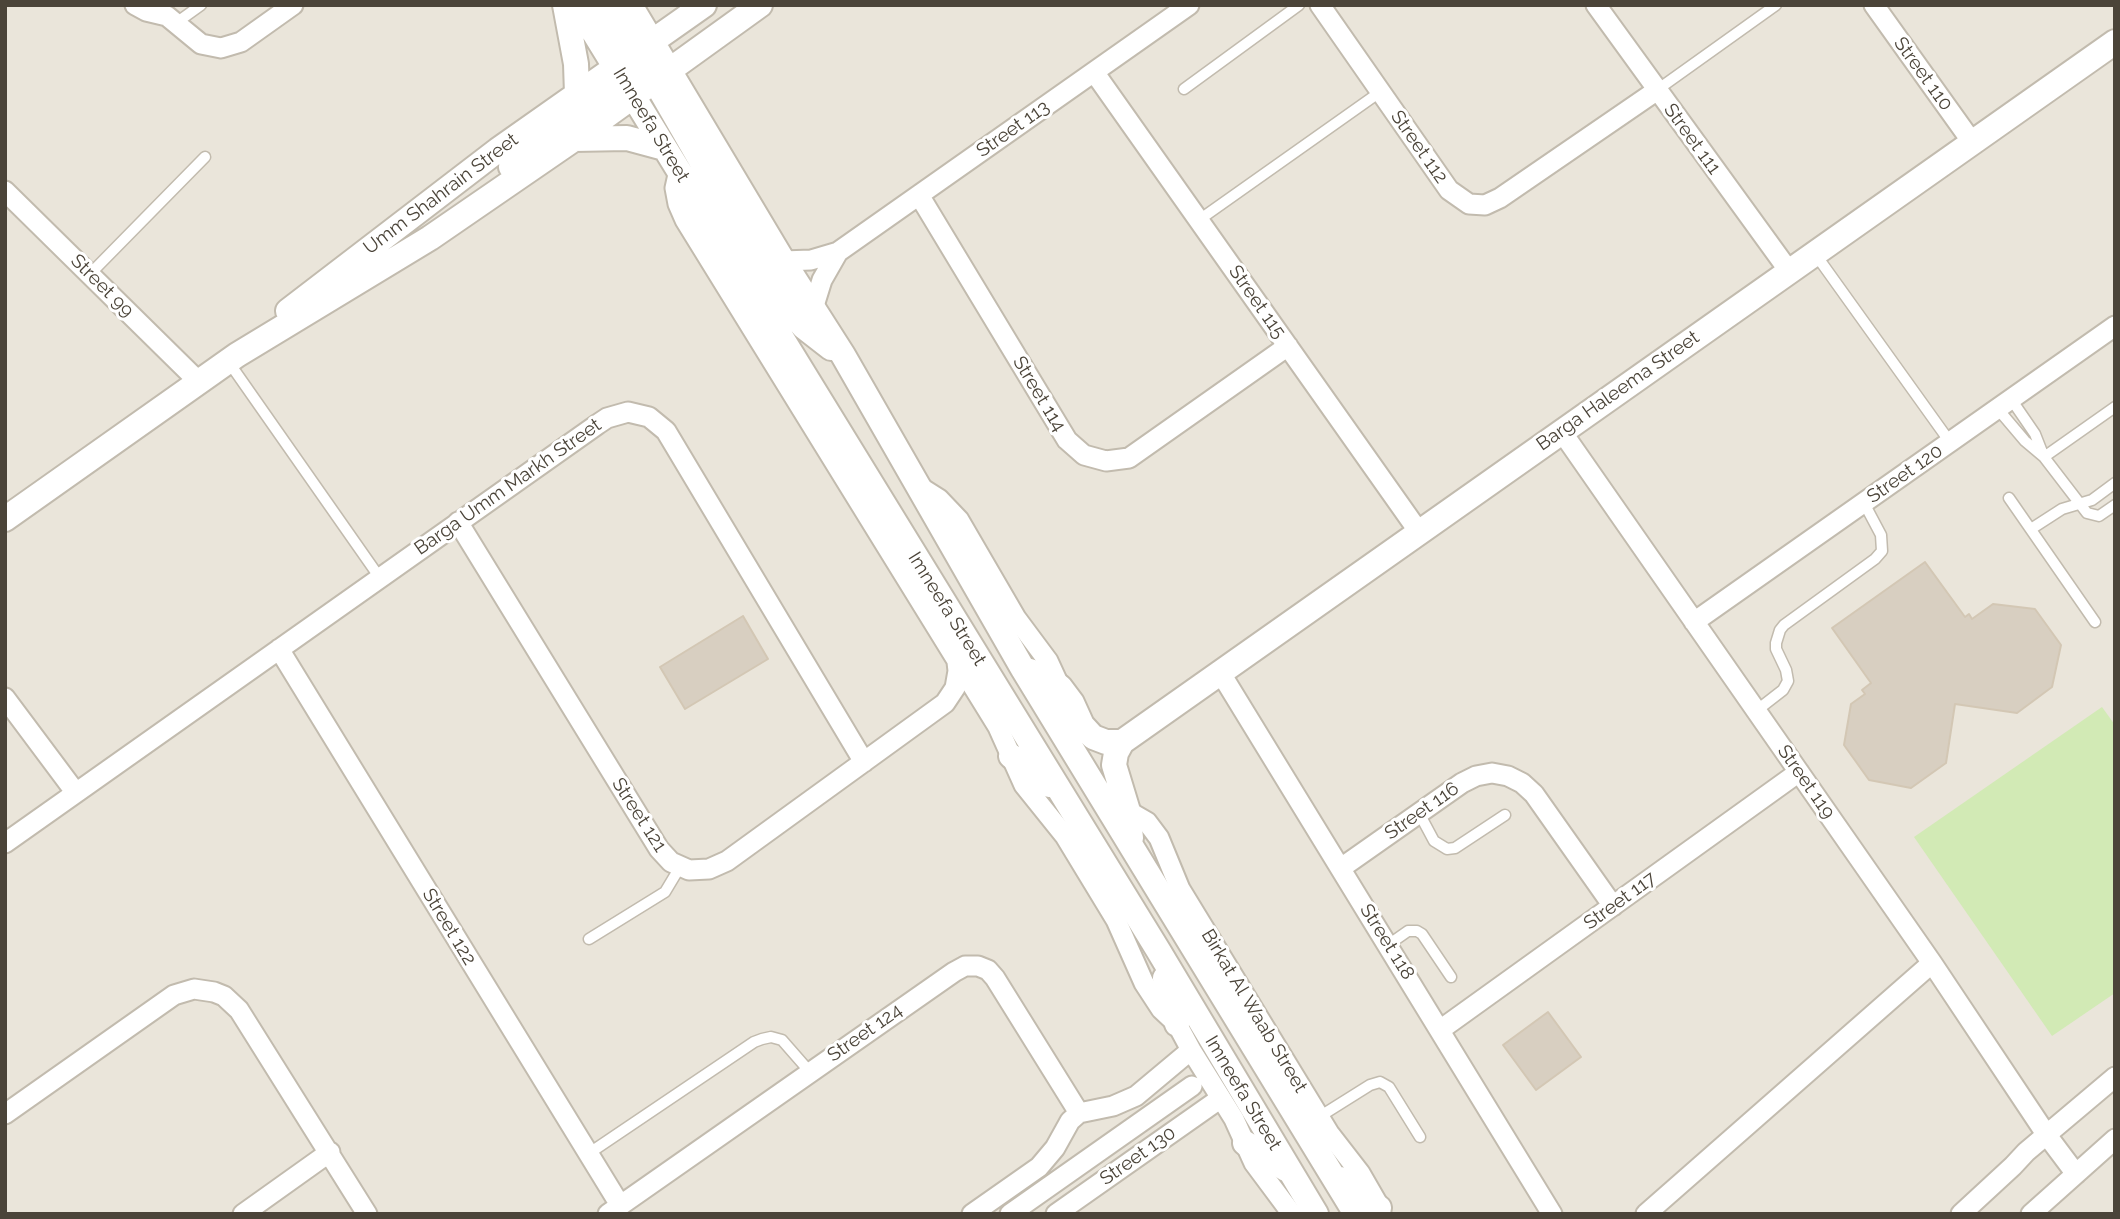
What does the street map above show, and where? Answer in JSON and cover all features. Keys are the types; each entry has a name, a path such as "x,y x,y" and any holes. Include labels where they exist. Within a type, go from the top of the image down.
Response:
{"street":[{"path":"135,5 146,11 162,13 201,44 220,48 241,42 293,5"},
{"path":"565,5 576,64 577,94"},
{"name":"Imneefa Street","path":"577,5 644,68 783,261 843,355 1023,669 1332,1173 1373,1212"},
{"path":"604,5 783,303 804,327 843,355"},
{"name":"Imneefa Street","path":"630,5 664,148 955,645 1063,795 1316,1214"},
{"path":"644,68 704,5"},
{"path":"494,194 510,168 523,155 732,5"},
{"path":"644,68 760,5"},
{"name":"Street 113","path":"783,261 811,260 838,252 1189,5"},
{"name":"Street 112","path":"1320,5 1449,190 1461,201 1485,205 1500,198 1656,91"},
{"name":"Street 111","path":"1596,5 1789,271"},
{"name":"Street 110","path":"1874,5 1972,142"},
{"name":"Barga Haleema Street","path":"1122,741 2115,42"},
{"name":"Umm Shahrain Street","path":"233,358 307,295 577,94 644,68"},
{"name":"Umm Shahrain Street","path":"5,519 233,358 430,239 574,139 644,68"},
{"name":"Street 115","path":"1094,72 1419,532"},
{"path":"574,139 627,138 664,148"},
{"name":"Street 99","path":"5,191 199,382"},
{"name":"Street 114","path":"919,195 1067,440 1084,455 1106,461 1129,458 1288,346"},
{"name":"Street 113","path":"813,309 822,280 838,252"},
{"name":"Street 120","path":"1694,622 2115,326"},
{"name":"Barga Umm Markh Street","path":"5,843 607,418 628,412 649,417 666,430 864,762"},
{"name":"Street 119","path":"1562,432 2076,1174"},
{"path":"918,486 939,499 959,520 1016,618 1048,661 1098,757 1117,780"},
{"name":"Street 121","path":"458,522 659,849 680,867 699,870 719,866 945,703"},
{"path":"955,645 957,680 945,703 972,706 988,712"},
{"path":"955,645 988,712 1003,735 1024,785 1065,836 1116,920 1152,996 1177,1024"},
{"name":"Street 122","path":"279,649 588,1154 614,1210"},
{"path":"1023,669 1043,675 1060,687"},
{"name":"Street 118","path":"1220,672 1552,1214"},
{"path":"5,698 76,793"},
{"path":"1087,732 1099,740 1122,741 1114,759 1117,780 1128,811 1131,846"},
{"path":"1010,756 1063,795"},
{"name":"Street 117","path":"1440,1030 1799,772"},
{"name":"Street 116","path":"1341,868 1462,783 1476,776 1492,773 1508,776 1522,783 1534,794 1612,906"},
{"name":"Birkat Al Waab Street","path":"1128,811 1147,822 1159,838 1180,889 1336,1144 1360,1173 1373,1212"},
{"path":"1158,950 1177,1024 1221,1098 1260,1173 1277,1191 1292,1214"},
{"path":"1646,1214 1931,963"},
{"name":"Street 124","path":"614,1210 965,966 978,966 988,970 995,978 1079,1114"},
{"path":"5,1114 174,995 183,991 204,989 224,996 239,1010 367,1214"},
{"path":"972,1214 1039,1167 1055,1148 1070,1122 1079,1114 1113,1106 1136,1096 1191,1050"},
{"path":"1961,1214 2046,1134 2115,1077"},
{"path":"1010,1214 1192,1086"},
{"name":"Street 130","path":"1056,1214 1221,1098"},
{"path":"2031,1214 2115,1139"},
{"path":"1245,1143 1290,1171"},
{"path":"243,1214 330,1152"}],"lane":[{"path":"176,23 201,5"},
{"path":"1184,89 1299,5"},
{"path":"1656,91 1776,5"},
{"path":"1199,220 1380,92"},
{"path":"90,274 205,157"},
{"path":"1815,253 1950,442"},
{"path":"233,358 380,578"},
{"path":"2004,403 2016,432 2044,457 2087,513 2094,516 2103,514 2115,505"},
{"path":"2004,403 2035,434 2044,457"},
{"path":"2044,457 2115,407"},
{"path":"2031,529 2062,509 2092,499 2115,484"},
{"path":"2009,498 2095,622"},
{"path":"1756,711 1783,690 1788,681 1788,675 1776,649 1780,630 1882,551 1881,535 1864,503"},
{"path":"1419,813 1434,841 1447,849 1455,848 1505,816"},
{"path":"589,939 665,892 680,867"},
{"path":"1388,945 1408,931 1417,931 1422,934 1451,977"},
{"path":"588,1154 743,1049 762,1039 771,1037 782,1040 810,1072"},
{"path":"1319,1117 1370,1085 1380,1082 1389,1087 1420,1137"}],"shaded area":[{"path":"5,5 2115,5 2115,1214 5,1214"}],"green space":[{"path":"2102,707 2115,725 2115,993 2052,1036 1914,837"}],"building":[{"path":"1925,562 1965,617 1969,614 1972,619 1993,604 2035,609 2061,645 2052,687 2017,713 1955,704 1946,763 1911,788 1869,780 1844,745 1851,704 1865,694 1862,690 1871,683 1832,628"},
{"path":"743,616 768,659 685,709 660,667"},
{"path":"1548,1012 1581,1057 1536,1090 1503,1045"}]}
